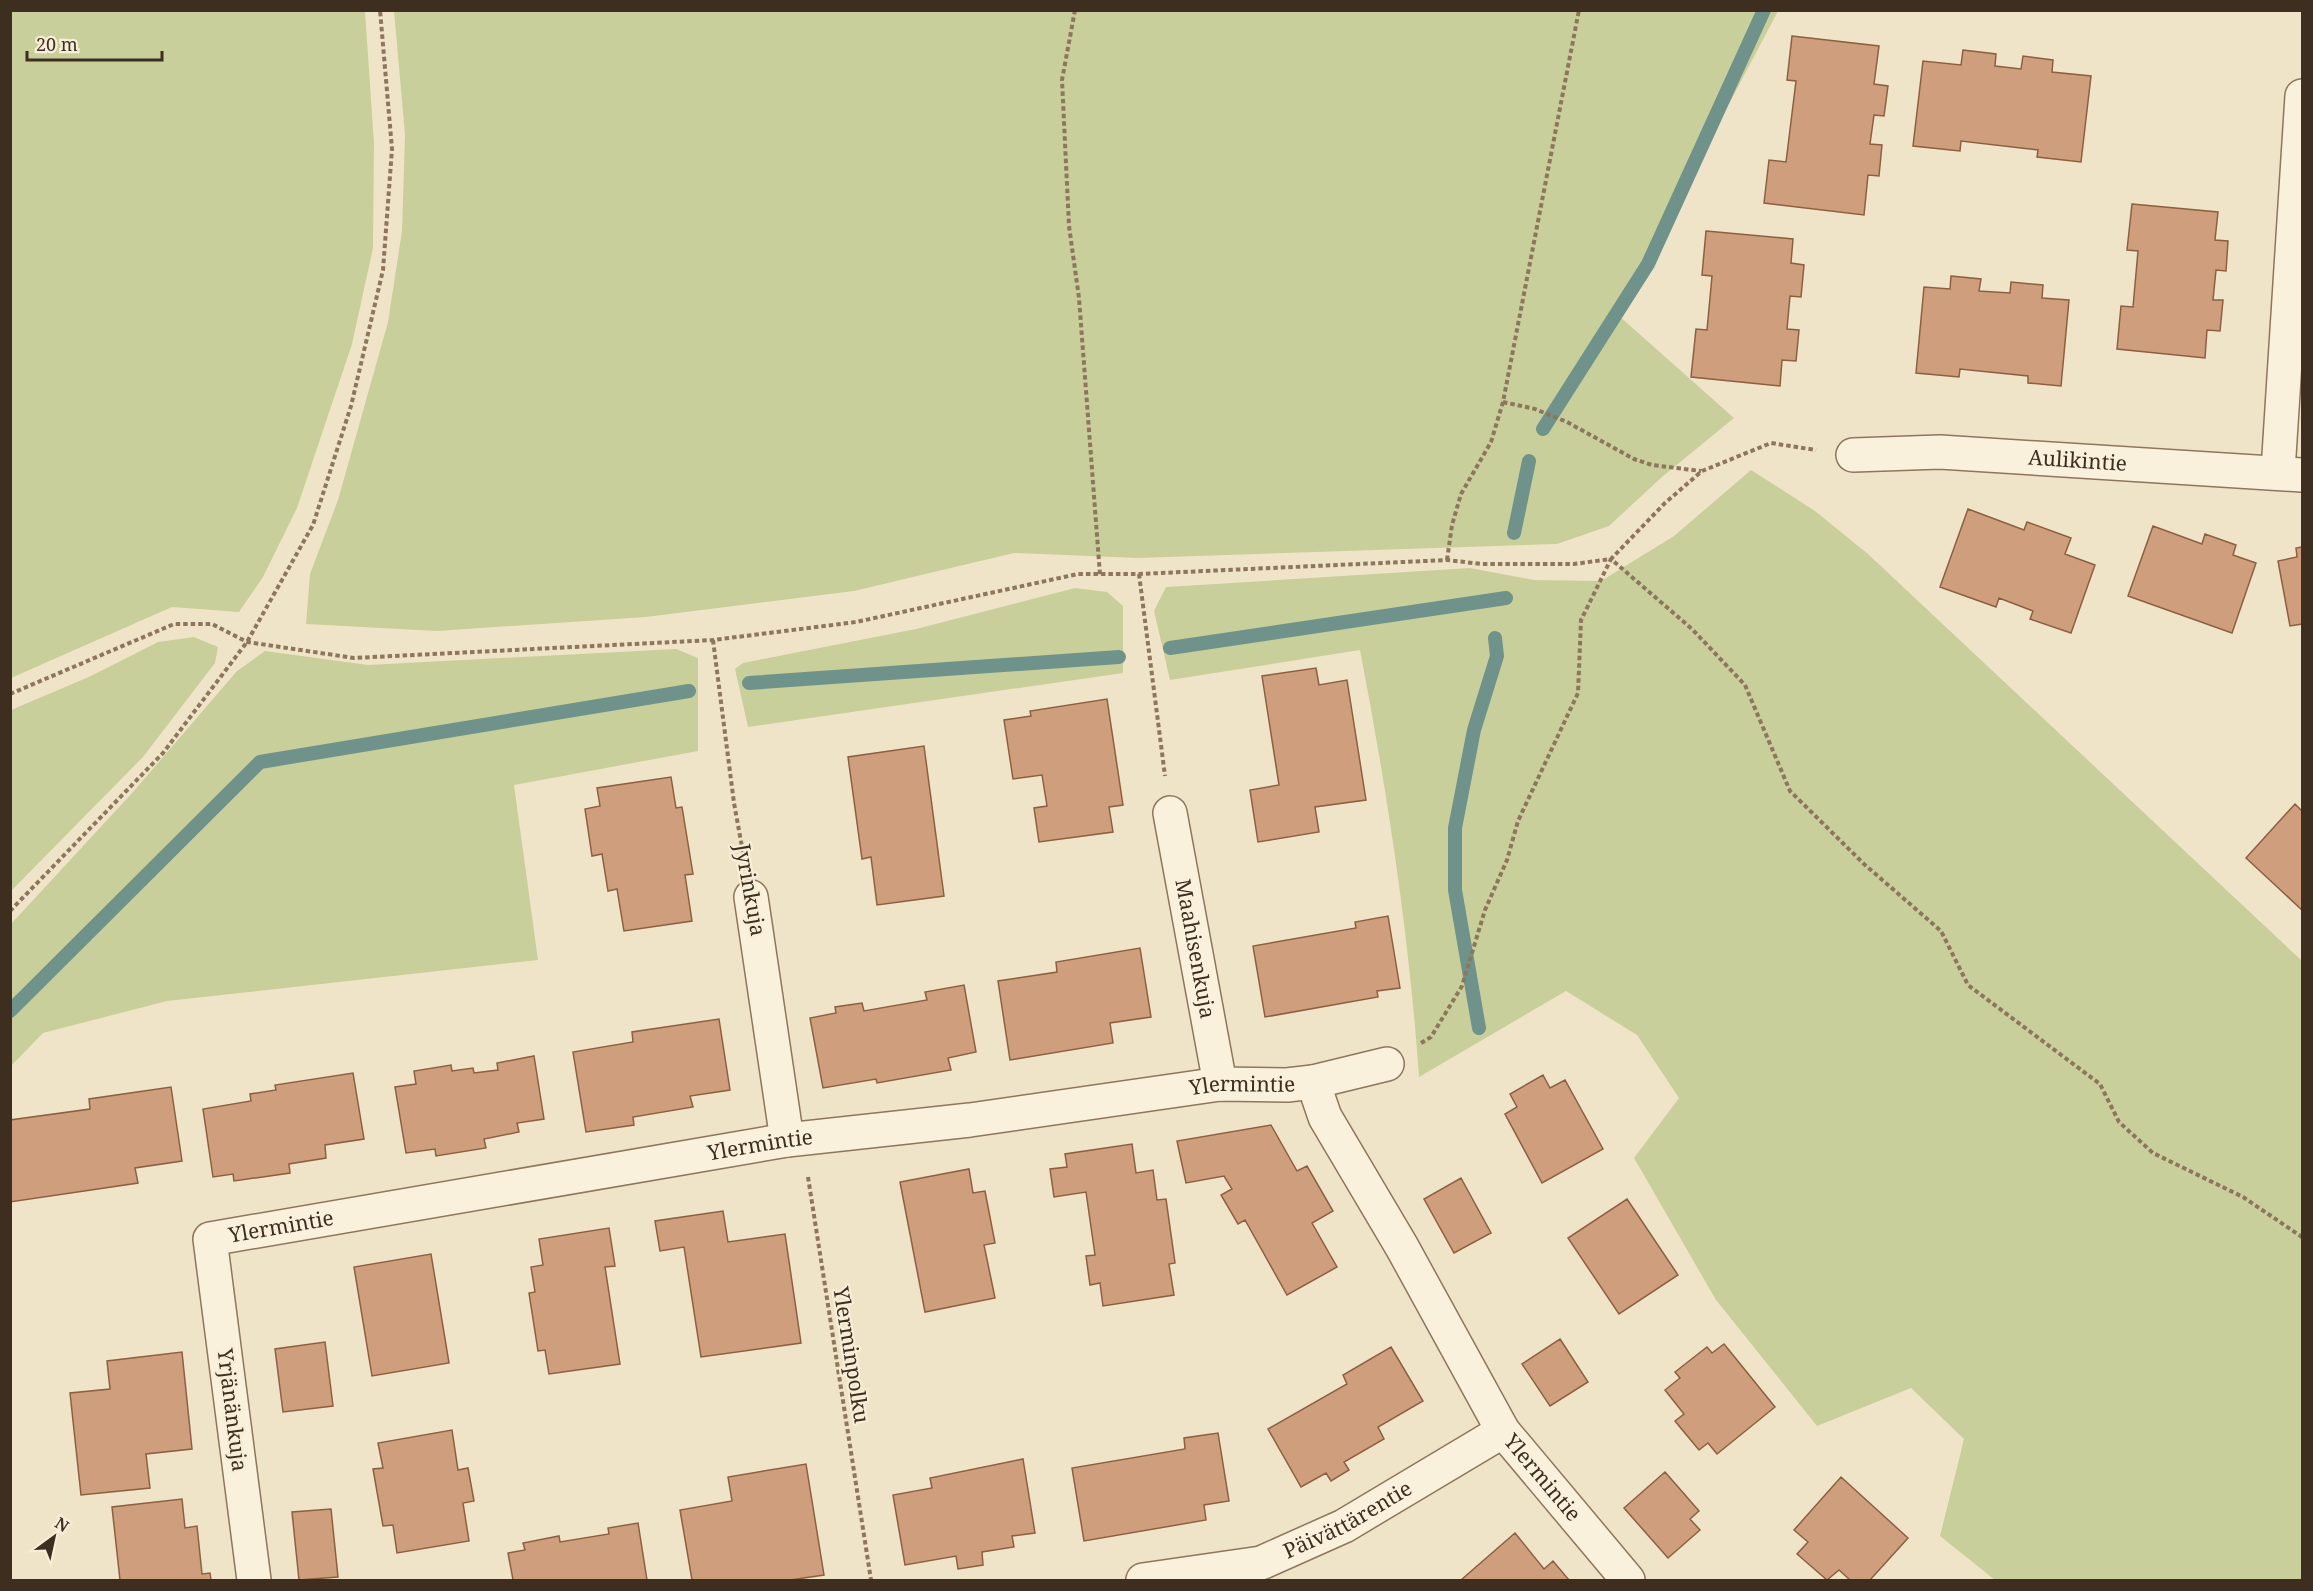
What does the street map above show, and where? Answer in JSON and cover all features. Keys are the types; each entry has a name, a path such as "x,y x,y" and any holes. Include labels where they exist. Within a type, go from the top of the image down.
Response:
{"street":[{"path":"2290,473 2302,96"},
{"name":"Aulikintie","path":"1853,455 1940,452 2290,473"},
{"name":"Maahisenkuja","path":"1170,813 1220,1084"},
{"name":"Jyrinkuja","path":"752,897 787,1140"},
{"name":"Ylermintie","path":"210,1239 787,1140 970,1120 1220,1084 1287,1085 1313,1082 1387,1064"},
{"name":"Ylermintie","path":"1313,1082 1325,1117 1398,1239 1503,1431 1628,1581"},
{"name":"Yrjänänkuja","path":"210,1239 254,1581"},
{"name":"Päivättärentie","path":"1143,1581 1261,1563 1344,1526 1503,1431"}],"path":[{"path":"10,911 163,753 247,642 313,525 351,406 383,270 392,148 380,10"},
{"path":"1075,10 1062,80 1069,226 1079,298 1101,575"},
{"path":"1447,560 1452,525 1461,494 1491,442 1503,402 1579,10"},
{"path":"1503,402 1535,409 1567,422 1634,459 1652,465 1702,471"},
{"path":"1387,1064 1431,1037 1462,986 1485,910 1507,860 1518,821 1578,693 1581,620 1611,559 1665,503 1702,471 1771,443 1853,455"},
{"path":"10,694 174,624 212,624 247,642 354,658 713,640 856,622 1078,574 1140,574 1447,560 1482,564 1574,564 1611,559 1692,629 1745,685 1790,791 1864,864 1941,931 1968,985 2100,1084 2119,1122 2153,1153 2243,1197 2302,1237"},
{"path":"1140,574 1170,813"},
{"name":"Jyrinkuja","path":"713,640 734,802 752,897"},
{"name":"Ylerminpolku","path":"787,1140 807,1169 871,1581"}],"green space":[{"path":"11,10 365,11 374,143 373,248 352,344 297,508 263,577 239,612 172,607 11,678"},
{"path":"394,11 1778,11 1618,315 1734,418 1662,477 1609,526 1557,544 1138,558 1014,553 854,591 646,617 437,631 306,624 310,574 338,500 388,322 402,231 405,135"},
{"path":"1751,470 1815,511 1868,554 2302,961 2302,1580 1995,1580 1940,1536 1964,1439 1911,1388 1817,1426 1716,1300 1634,1158 1679,1098 1637,1035 1566,991 1419,1077 1396,862 1360,650 1170,680 1154,611 1166,587 1470,568 1534,580 1601,581 1674,536"},
{"path":"1075,588 1107,592 1123,606 1123,673 748,727 735,669 743,663 916,629"},
{"path":"194,637 218,647 215,663 143,757 11,891 11,710 91,676 158,642"},
{"path":"676,649 698,658 698,751 514,785 538,960 167,1001 43,1033 11,1066 11,924 133,792 237,671 265,651 368,665"}],"building":[{"path":"1792,36 1879,46 1874,84 1888,86 1884,116 1874,115 1870,144 1882,145 1879,176 1868,175 1864,215 1764,203 1769,160 1786,162 1796,81 1787,80"},
{"path":"1963,50 1996,54 1995,66 2021,69 2023,56 2053,60 2052,72 2091,76 2081,162 2037,157 2038,150 1961,141 1960,151 1913,146 1923,61 1961,65"},
{"path":"2132,204 2218,212 2215,240 2228,241 2226,271 2216,270 2213,300 2223,300 2220,331 2207,330 2205,358 2117,349 2121,306 2133,307 2138,251 2127,250"},
{"path":"1706,231 1793,239 1791,263 1804,265 1801,297 1790,296 1787,329 1799,330 1796,361 1782,360 1780,386 1691,377 1696,329 1707,330 1712,276 1702,275"},
{"path":"1951,276 1981,279 1979,291 2010,293 2011,282 2043,285 2042,298 2069,300 2061,386 2028,383 2028,376 1960,369 1959,377 1916,373 1924,287 1950,289"},
{"path":"1968,509 2024,530 2027,522 2071,538 2065,554 2095,565 2071,633 2030,619 2033,611 1999,598 1996,607 1940,587"},
{"path":"2153,526 2202,544 2205,534 2236,545 2233,555 2256,563 2232,633 2128,596"},
{"path":"2302,547 2302,624 2290,626 2278,561 2297,557 2296,548"},
{"path":"1316,668 1319,685 1347,680 1366,800 1315,807 1319,832 1258,842 1250,790 1279,785 1262,676"},
{"path":"1107,699 1123,805 1109,807 1113,832 1039,842 1034,808 1047,806 1042,775 1013,779 1004,720 1031,716 1030,711"},
{"path":"924,746 944,896 877,905 871,857 862,859 848,757"},
{"path":"671,777 676,808 682,807 693,874 685,875 692,921 624,931 617,889 608,891 602,854 592,856 585,809 600,806 597,788"},
{"path":"2295,804 2302,811 2302,910 2246,858"},
{"path":"1388,916 1400,988 1377,991 1378,997 1265,1017 1253,946 1356,928 1355,922"},
{"path":"1140,948 1151,1017 1110,1023 1113,1043 1010,1060 998,981 1057,972 1056,962"},
{"path":"964,985 976,1052 948,1058 951,1070 877,1083 876,1079 823,1088 810,1018 836,1013 835,1007 862,1003 864,1011 927,1000 925,992"},
{"path":"719,1019 730,1090 690,1096 693,1107 633,1117 634,1125 586,1132 573,1052 633,1042 632,1032"},
{"path":"534,1056 544,1119 517,1123 519,1132 484,1139 486,1148 436,1156 435,1149 406,1153 395,1087 416,1084 414,1071 451,1065 452,1071 473,1068 474,1073 498,1070 497,1063"},
{"path":"353,1073 364,1139 325,1145 326,1158 289,1164 290,1173 234,1181 233,1174 213,1177 203,1109 251,1101 250,1094 276,1090 275,1085"},
{"path":"1543,1075 1550,1088 1565,1080 1603,1149 1542,1183 1505,1114 1517,1107 1510,1094"},
{"path":"171,1087 182,1161 135,1168 138,1183 10,1202 10,1120 90,1109 89,1099"},
{"path":"1271,1125 1297,1171 1307,1166 1333,1211 1312,1223 1337,1267 1287,1295 1245,1220 1238,1224 1221,1195 1232,1189 1224,1176 1186,1183 1177,1141"},
{"path":"1132,1144 1136,1173 1153,1170 1157,1200 1166,1199 1175,1263 1169,1264 1174,1295 1103,1306 1100,1283 1090,1285 1086,1256 1095,1255 1086,1192 1054,1197 1050,1169 1067,1167 1065,1154"},
{"path":"969,1169 973,1193 985,1191 995,1243 984,1245 995,1298 925,1312 900,1182"},
{"path":"1461,1178 1491,1233 1454,1253 1424,1199"},
{"path":"1627,1199 1678,1275 1619,1314 1568,1238"},
{"path":"723,1211 728,1242 785,1234 801,1343 701,1357 684,1247 660,1251 655,1221"},
{"path":"609,1228 615,1266 605,1267 620,1364 549,1374 545,1350 538,1351 529,1293 535,1292 531,1267 543,1265 539,1239"},
{"path":"431,1254 449,1363 372,1376 354,1267"},
{"path":"1560,1339 1588,1382 1550,1406 1522,1364"},
{"path":"325,1342 333,1406 283,1412 275,1349"},
{"path":"1724,1344 1775,1407 1717,1454 1708,1443 1699,1450 1675,1421 1684,1414 1665,1390 1680,1378 1675,1372 1707,1347 1712,1353"},
{"path":"1391,1347 1423,1401 1378,1427 1384,1439 1344,1462 1349,1470 1331,1481 1326,1473 1301,1487 1268,1429 1347,1384 1343,1375"},
{"path":"182,1352 192,1449 146,1454 150,1488 81,1495 70,1393 110,1389 107,1361"},
{"path":"452,1430 458,1470 468,1468 474,1501 463,1503 469,1541 397,1553 393,1525 383,1526 373,1469 383,1468 378,1443"},
{"path":"1218,1433 1229,1501 1204,1505 1206,1520 1084,1541 1072,1468 1185,1449 1184,1438"},
{"path":"1023,1459 1035,1533 1012,1536 1014,1547 982,1552 983,1565 958,1569 956,1556 905,1565 893,1495 932,1488 930,1478"},
{"path":"806,1464 824,1575 790,1580 692,1580 680,1510 732,1501 728,1477"},
{"path":"1665,1472 1699,1511 1690,1519 1700,1530 1668,1558 1624,1508"},
{"path":"1841,1477 1908,1538 1870,1580 1850,1580 1839,1570 1827,1580 1797,1554 1808,1542 1794,1530"},
{"path":"182,1499 185,1528 197,1526 202,1574 210,1573 211,1580 120,1580 112,1507"},
{"path":"331,1509 338,1577 299,1580 292,1512"},
{"path":"638,1523 647,1580 513,1580 508,1553 525,1550 523,1543 559,1536 560,1542 609,1534 608,1528"},
{"path":"1515,1533 1544,1569 1553,1561 1569,1580 1461,1580"}],"waterway":[{"path":"1543,429 1648,264 1764,10"},
{"path":"1514,533 1529,461"},
{"path":"1170,648 1506,598"},
{"path":"1479,1028 1455,890 1455,828 1474,730 1497,656 1495,638"},
{"path":"749,683 1119,657"},
{"path":"10,1011 260,762 689,691"}]}
